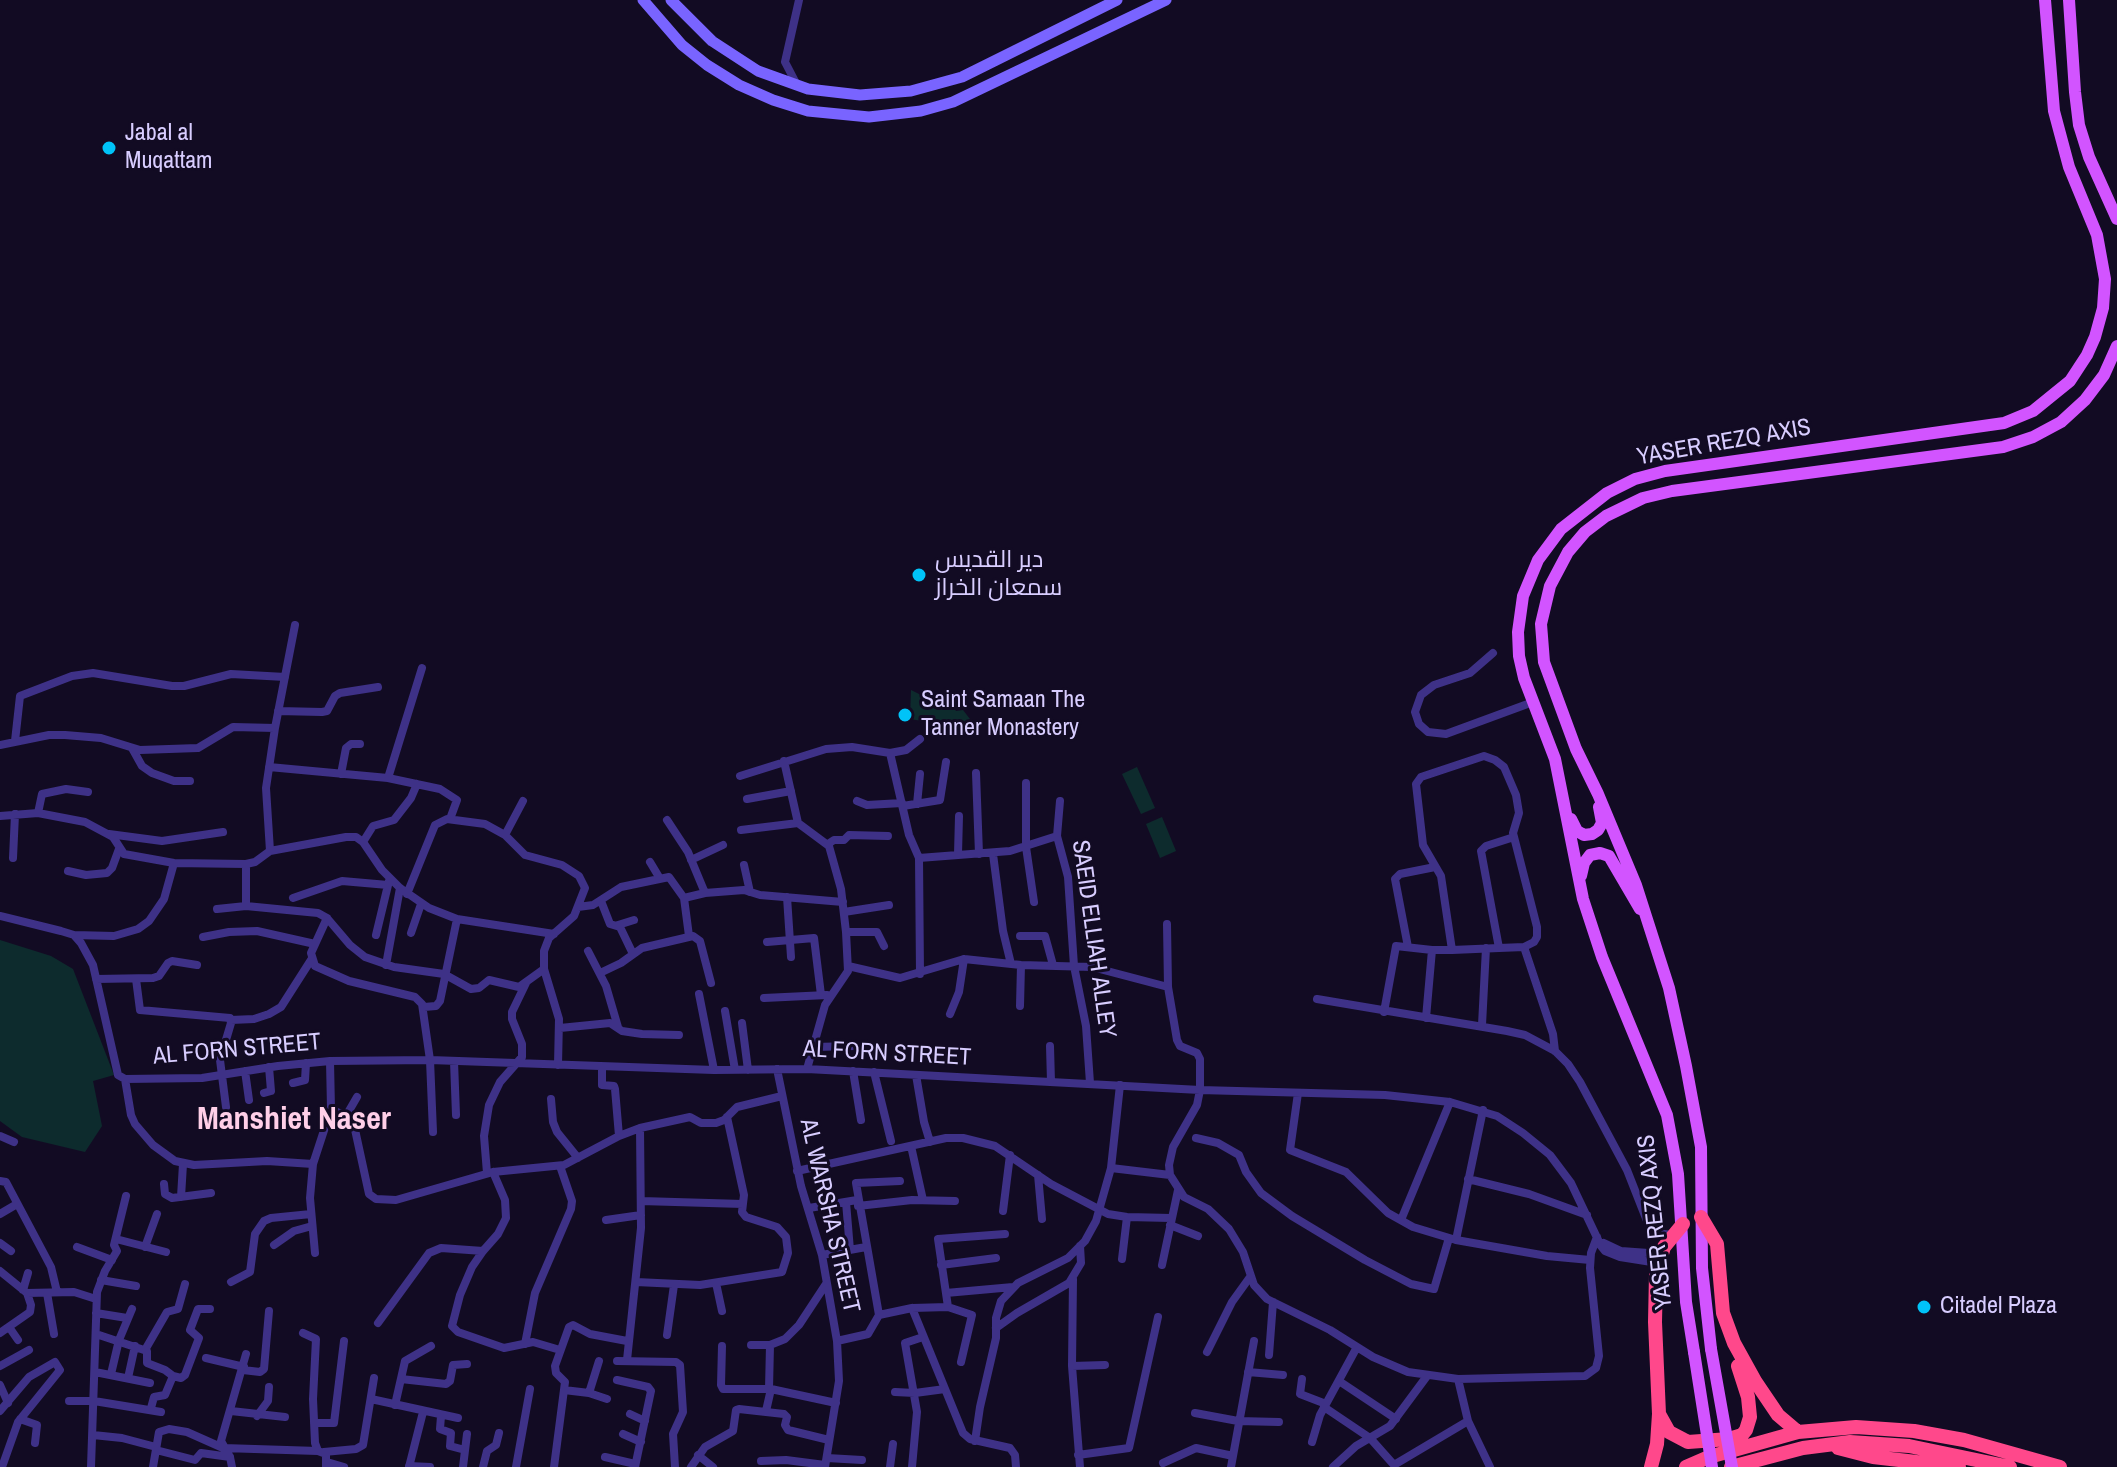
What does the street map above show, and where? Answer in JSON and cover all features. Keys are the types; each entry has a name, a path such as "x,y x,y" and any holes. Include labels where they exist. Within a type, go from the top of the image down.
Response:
{"highway":[{"path":"1659,1414 1669,1432 1688,1442 1742,1435 1750,1417 1734,1343 1723,1313 1717,1244 1701,1217"},
{"path":"1651,1467 1657,1444 1659,1414 1655,1322 1660,1258 1672,1235 1683,1224"},
{"path":"1734,1343 1778,1415 1798,1432"},
{"path":"1686,1467 1709,1457 1798,1432 1856,1427 1914,1431 1986,1445 2060,1467"},
{"path":"1732,1467 1782,1453 1850,1442 1909,1446 2010,1467"},
{"path":"1826,1444 1873,1457 1959,1467"}],"main road":[{"name":"YASER REZQ AXIS","path":"1712,1467 1684,1277 1678,1174 1667,1115 1602,957 1580,888 1555,759 1524,678 1518,644 1521,609 1527,584 1552,539 1581,511 1635,479 1665,471 2004,423 2046,402 2079,368 2100,323 2105,294 2104,264 2097,235 2075,186 2058,130 2050,92 2045,0"},
{"path":"2069,0 2079,125 2089,157 2117,219"},
{"name":"YASER REZQ AXIS","path":"1732,1467 1711,1349 1702,1268 1700,1134 1669,988 1649,922 1618,839 1576,749 1547,674 1540,636 1542,611 1568,552 1595,524 1630,503 1672,491 2018,443 2047,430 2073,412 2095,388 2117,346"},
{"path":"1565,805 1577,831 1584,835 1595,833 1602,819 1592,781"},
{"path":"1580,888 1586,859 1595,854 1604,854 1613,859 1627,891 1649,922"}],"street":[{"path":"643,0 670,33 701,60 739,85 808,111 839,116 886,116 921,111 976,93 1166,0"},
{"path":"671,0 712,41 742,62 797,85 860,95 918,89 979,70 1117,0"},
{"path":"797,85 785,62 799,0"},
{"path":"1060,29 1057,41 1067,47"},
{"path":"766,74 785,62"},
{"path":"918,89 921,111"},
{"path":"270,851 265,799 295,625"},
{"path":"1493,653 1470,673 1434,685 1421,695 1415,712 1419,724 1434,734 1446,734 1533,702"},
{"path":"388,778 422,668"},
{"path":"15,741 20,696 72,676 93,673 172,686 231,674 285,677"},
{"path":"278,711 327,711 340,693 378,687"},
{"path":"0,745 65,735 101,738 132,748 198,748 233,727 275,728"},
{"path":"740,776 837,747 890,753 906,750 920,739"},
{"path":"341,774 346,748 351,744 360,744"},
{"path":"132,748 142,766 152,773 174,781 190,781"},
{"path":"890,753 909,835 919,858 920,974"},
{"path":"1384,1012 1394,949 1399,946 1432,950 1452,950 1524,947 1534,942 1538,932 1514,837 1513,825 1519,813 1516,795 1507,772 1495,760 1484,756 1421,777 1416,787 1423,845 1442,882 1452,950"},
{"path":"764,998 826,995 845,977 848,966 843,907 828,844 808,833 798,823 784,761"},
{"path":"857,801 903,805 941,799 946,762"},
{"path":"269,767 388,778 440,789 456,798 450,819"},
{"path":"976,773 979,854"},
{"path":"917,804 920,774"},
{"path":"1026,783 1026,847 1034,902"},
{"path":"363,842 373,826 394,820 411,798 417,784"},
{"path":"38,813 42,794 66,789 88,792"},
{"path":"747,799 791,791"},
{"path":"505,835 523,801"},
{"name":"SAEID ELLIAH ALLEY","path":"1060,801 1057,836 1068,877 1074,966 1086,1026 1090,1083"},
{"path":"0,816 38,813 85,822 108,833 124,854 174,863 246,864 255,862 270,851 356,837 363,842 389,882 421,904 457,919 554,934"},
{"path":"13,858 15,814"},
{"path":"958,854 959,816"},
{"path":"386,965 403,891 438,821 450,819 485,824 505,835 525,855 562,865 579,876 585,888 570,921 554,934 544,951 544,969 555,1000 560,1028 558,1065"},
{"path":"667,820 691,860 705,893"},
{"path":"741,830 798,823"},
{"path":"108,833 162,841 223,832"},
{"path":"828,844 834,840 844,840 849,835 888,836"},
{"path":"919,858 993,854 1057,836"},
{"path":"1499,948 1481,851 1489,844 1514,837"},
{"path":"691,860 723,845"},
{"path":"68,871 86,875 107,873 119,849"},
{"path":"993,854 1003,931 1011,964"},
{"path":"650,862 659,877"},
{"path":"0,916 74,935 102,938 138,929 149,921 164,899 174,863"},
{"path":"246,864 246,906"},
{"path":"744,865 750,892"},
{"path":"1408,947 1395,879 1400,874 1435,867"},
{"path":"578,907 601,901 621,887 669,877 684,898 689,936"},
{"path":"293,898 342,881 389,882"},
{"path":"376,935 389,882"},
{"path":"684,898 705,893 750,892 843,907 889,905"},
{"path":"787,897 791,957"},
{"path":"601,901 610,924 634,920"},
{"path":"411,933 421,904"},
{"path":"217,909 246,906 310,911 327,918 356,952 386,965 444,974 471,989 479,988 489,980 519,987 544,969"},
{"path":"136,979 140,1010 226,1016 231,1020 254,1019 281,1007 311,960 327,918"},
{"path":"424,1007 438,1004 457,919"},
{"path":"1167,924 1168,987 1178,1043 1200,1057 1197,1105 1173,1147 1170,1175 1184,1197 1208,1209 1223,1222 1239,1244 1250,1277 1260,1293 1273,1302 1316,1322 1390,1366 1427,1376 1458,1379 1578,1376 1591,1373 1599,1362 1590,1260 1597,1237 1621,1251 1660,1258"},
{"path":"618,925 633,954"},
{"path":"203,937 257,931 315,944"},
{"path":"846,932 877,932 884,946"},
{"path":"74,935 87,953 96,979 153,978 159,976 172,961 197,965"},
{"path":"600,973 642,948 689,936 700,941 711,983"},
{"path":"1020,936 1045,936 1053,965"},
{"path":"767,942 811,937 816,941 826,995 807,1069"},
{"path":"1524,947 1549,1022 1555,1051"},
{"path":"1482,1025 1486,948"},
{"path":"1426,1018 1432,950"},
{"path":"588,951 600,973 618,1028"},
{"path":"848,966 900,978 964,959 1021,965 1092,967 1168,987"},
{"path":"950,1014 959,992 964,959"},
{"path":"311,960 321,970 349,981 415,997 424,1007 433,1132"},
{"path":"1020,1006 1021,965"},
{"name":"AL FORN STREET","path":"96,979 118,1075 125,1079 221,1076 330,1061 430,1060 714,1070 807,1069 1200,1090 1385,1095 1450,1102 1483,1110 1510,1124 1550,1155 1571,1183 1597,1237"},
{"path":"526,983 512,1012 523,1051 518,1063 500,1082 489,1105 484,1136 490,1172 507,1210 498,1234 483,1251 465,1282 452,1326 458,1332 504,1348 533,1342 560,1350"},
{"path":"699,994 714,1070"},
{"path":"1317,999 1384,1012 1482,1025 1525,1035 1555,1051 1580,1082 1627,1170 1649,1226 1657,1233 1672,1235"},
{"path":"725,1011 735,1070"},
{"path":"226,1107 221,1050 231,1020"},
{"path":"560,1028 610,1023 642,1034 679,1035"},
{"path":"742,1023 748,1070"},
{"path":"813,1047 856,1046"},
{"path":"1050,1046 1051,1082"},
{"path":"315,1253 311,1214 313,1164 331,1109 330,1061"},
{"path":"454,1061 456,1115"},
{"path":"293,1083 305,1080 306,1063"},
{"path":"264,1093 271,1091 269,1067"},
{"path":"602,1067 602,1085 615,1089 619,1136"},
{"name":"AL WARSHA STREET","path":"777,1069 797,1171 822,1255 837,1341 839,1381 827,1464"},
{"path":"245,1071 249,1100"},
{"path":"853,1071 861,1120"},
{"path":"874,1072 891,1141"},
{"path":"916,1075 930,1142"},
{"path":"125,1079 135,1124 153,1145 183,1164 267,1161 313,1164"},
{"path":"946,1293 1013,1287 1059,1265 1080,1246 1091,1232 1100,1210 1111,1168 1120,1085"},
{"path":"1298,1093 1290,1150 1346,1172 1377,1205 1401,1220 1453,1239 1547,1256 1590,1260"},
{"path":"331,1109 346,1116 354,1125 368,1191 372,1197 396,1200 490,1172 560,1166 640,1128 690,1117 698,1122 716,1123 737,1107 782,1096"},
{"path":"346,1116 357,1097"},
{"path":"551,1099 557,1132 578,1158"},
{"path":"1401,1220 1450,1102"},
{"path":"1196,1138 1218,1143 1239,1155 1252,1183 1281,1209 1411,1284 1434,1289 1453,1239 1483,1110"},
{"path":"636,1282 674,1285 716,1283 780,1275 784,1269 788,1253 786,1237 777,1227 743,1215 744,1195 727,1117"},
{"path":"640,1128 641,1215 636,1282 622,1360 676,1362 682,1367 683,1412 673,1434 675,1467"},
{"path":"0,1136 14,1142"},
{"path":"797,1171 930,1142 963,1138 995,1146 1100,1210 1127,1217 1170,1221 1198,1236"},
{"path":"911,1146 923,1200"},
{"path":"1003,1211 1010,1155"},
{"path":"181,1197 183,1164"},
{"path":"525,1344 535,1293 571,1209 572,1201 560,1166"},
{"path":"1111,1168 1170,1175"},
{"path":"1038,1175 1042,1219"},
{"path":"1468,1179 1529,1194 1587,1215"},
{"path":"0,1181 6,1182 51,1267 57,1292"},
{"path":"837,1341 868,1334 879,1315 856,1183 900,1181"},
{"path":"164,1184 168,1197 211,1193"},
{"path":"1162,1265 1178,1190"},
{"path":"91,1467 96,1299 101,1280 117,1251 114,1246 126,1196"},
{"path":"641,1201 743,1204"},
{"path":"809,1208 846,1202 955,1201"},
{"path":"846,1202 850,1250"},
{"path":"0,1214 17,1204"},
{"path":"145,1247 157,1214"},
{"path":"231,1282 250,1272 255,1234 264,1221 311,1214"},
{"path":"606,1220 641,1215"},
{"path":"1122,1259 1127,1217"},
{"path":"274,1245 294,1231 312,1226"},
{"path":"948,1307 939,1238 1005,1234"},
{"path":"116,1239 166,1252"},
{"path":"0,1243 11,1251"},
{"path":"1080,1246 1081,1263 1073,1279 1072,1366 1080,1467"},
{"path":"77,1247 112,1260"},
{"path":"822,1255 866,1247"},
{"path":"378,1323 429,1253 441,1248 483,1251"},
{"path":"941,1265 996,1258"},
{"path":"0,1333 30,1312 31,1305 25,1292 28,1273"},
{"path":"2,1277 25,1292 74,1292 96,1299"},
{"path":"1207,1352 1232,1302 1250,1277"},
{"path":"996,1328 1073,1279"},
{"path":"101,1280 136,1286"},
{"path":"716,1283 722,1311"},
{"path":"177,1310 185,1284"},
{"path":"751,1345 770,1345 793,1333 827,1284"},
{"path":"667,1335 674,1285"},
{"path":"975,1441 1001,1301 1013,1287"},
{"path":"47,1293 54,1334"},
{"path":"1269,1355 1273,1302"},
{"path":"879,1315 912,1308 948,1307 972,1315 961,1362"},
{"path":"96,1334 145,1350 147,1363 173,1376 183,1377 199,1336 190,1331 197,1313 201,1308 210,1309"},
{"path":"912,1308 963,1433 975,1441 1010,1448 1015,1455 1016,1467"},
{"path":"145,1350 170,1309 197,1313"},
{"path":"206,1358 260,1372 264,1369 269,1311"},
{"path":"96,1313 129,1314 111,1374"},
{"path":"1078,1455 1129,1448 1158,1317"},
{"path":"554,1467 564,1390 564,1380 555,1369 569,1327 573,1325 590,1334 627,1341"},
{"path":"9,1327 18,1340"},
{"path":"303,1333 316,1339 315,1446 321,1451 326,1465 344,1467"},
{"path":"912,1467 917,1412 905,1343 923,1337"},
{"path":"314,1423 331,1424 335,1420 344,1341"},
{"path":"1231,1467 1254,1341"},
{"path":"766,1411 770,1389 770,1345"},
{"path":"128,1378 135,1346"},
{"path":"395,1405 408,1358 431,1346"},
{"path":"722,1346 721,1385 726,1389 770,1389 836,1403"},
{"path":"1312,1442 1325,1406 1357,1347"},
{"path":"0,1366 29,1350"},
{"path":"231,1462 221,1441 246,1354"},
{"path":"589,1393 599,1361"},
{"path":"0,1411 32,1374 53,1362 60,1368 20,1419 2,1467"},
{"path":"401,1379 446,1384 450,1381 453,1365 467,1364"},
{"path":"1072,1366 1105,1365"},
{"path":"95,1372 150,1383"},
{"path":"1248,1372 1283,1375"},
{"path":"151,1408 154,1397 165,1395 173,1376"},
{"path":"1333,1467 1384,1431 1427,1376"},
{"path":"153,1467 159,1432 169,1429 187,1432 223,1448 356,1449 363,1445 374,1378"},
{"path":"1302,1379 1300,1394 1325,1406 1370,1438 1394,1465 1468,1421"},
{"path":"1458,1379 1468,1421 1490,1467"},
{"path":"605,1457 635,1466 651,1394 650,1388 617,1380"},
{"path":"1339,1381 1396,1419"},
{"path":"0,1385 8,1403"},
{"path":"257,1416 268,1401 269,1387"},
{"path":"516,1467 530,1389"},
{"path":"895,1392 945,1389"},
{"path":"564,1390 607,1399"},
{"path":"371,1399 458,1418"},
{"path":"69,1401 94,1401 161,1412"},
{"path":"691,1467 705,1447 733,1431 737,1409 785,1415 788,1430 829,1440"},
{"path":"231,1411 285,1417"},
{"path":"423,1412 409,1466 430,1467"},
{"path":"1195,1413 1238,1421 1279,1422"},
{"path":"630,1414 645,1421"},
{"path":"441,1416 440,1429 451,1433 450,1446 465,1450"},
{"path":"20,1419 37,1425 35,1443"},
{"path":"483,1467 487,1451 496,1445 499,1433"},
{"path":"463,1467 467,1434"},
{"path":"623,1434 641,1442"},
{"path":"93,1435 122,1438 156,1448 186,1462 196,1460 201,1453 231,1462"},
{"path":"890,1467 893,1444"},
{"path":"1163,1463 1196,1448 1233,1456"},
{"path":"698,1455 713,1467"},
{"path":"761,1461 827,1464 862,1460"}],"green space":[{"path":"911,690 943,706 945,702 952,705 956,711 963,710 973,723 966,722 965,725 954,721 952,726 910,719"},
{"path":"1137,767 1155,808 1141,814 1122,774"},
{"path":"1162,817 1176,851 1160,858 1146,824"},
{"path":"0,940 51,956 73,969 114,1075 93,1081 102,1126 85,1152 22,1137 0,1121"}],"place":[{"name":"Jabal al Muqattam","path":"109,148"},
{"name":"دير القديس سمعان الخراز","path":"919,575"},
{"name":"Saint Samaan The Tanner Monastery","path":"905,715"},
{"name":"Citadel Plaza","path":"1924,1307"}],"district":[{"name":"Manshiet Naser","path":"294,1120"}]}
